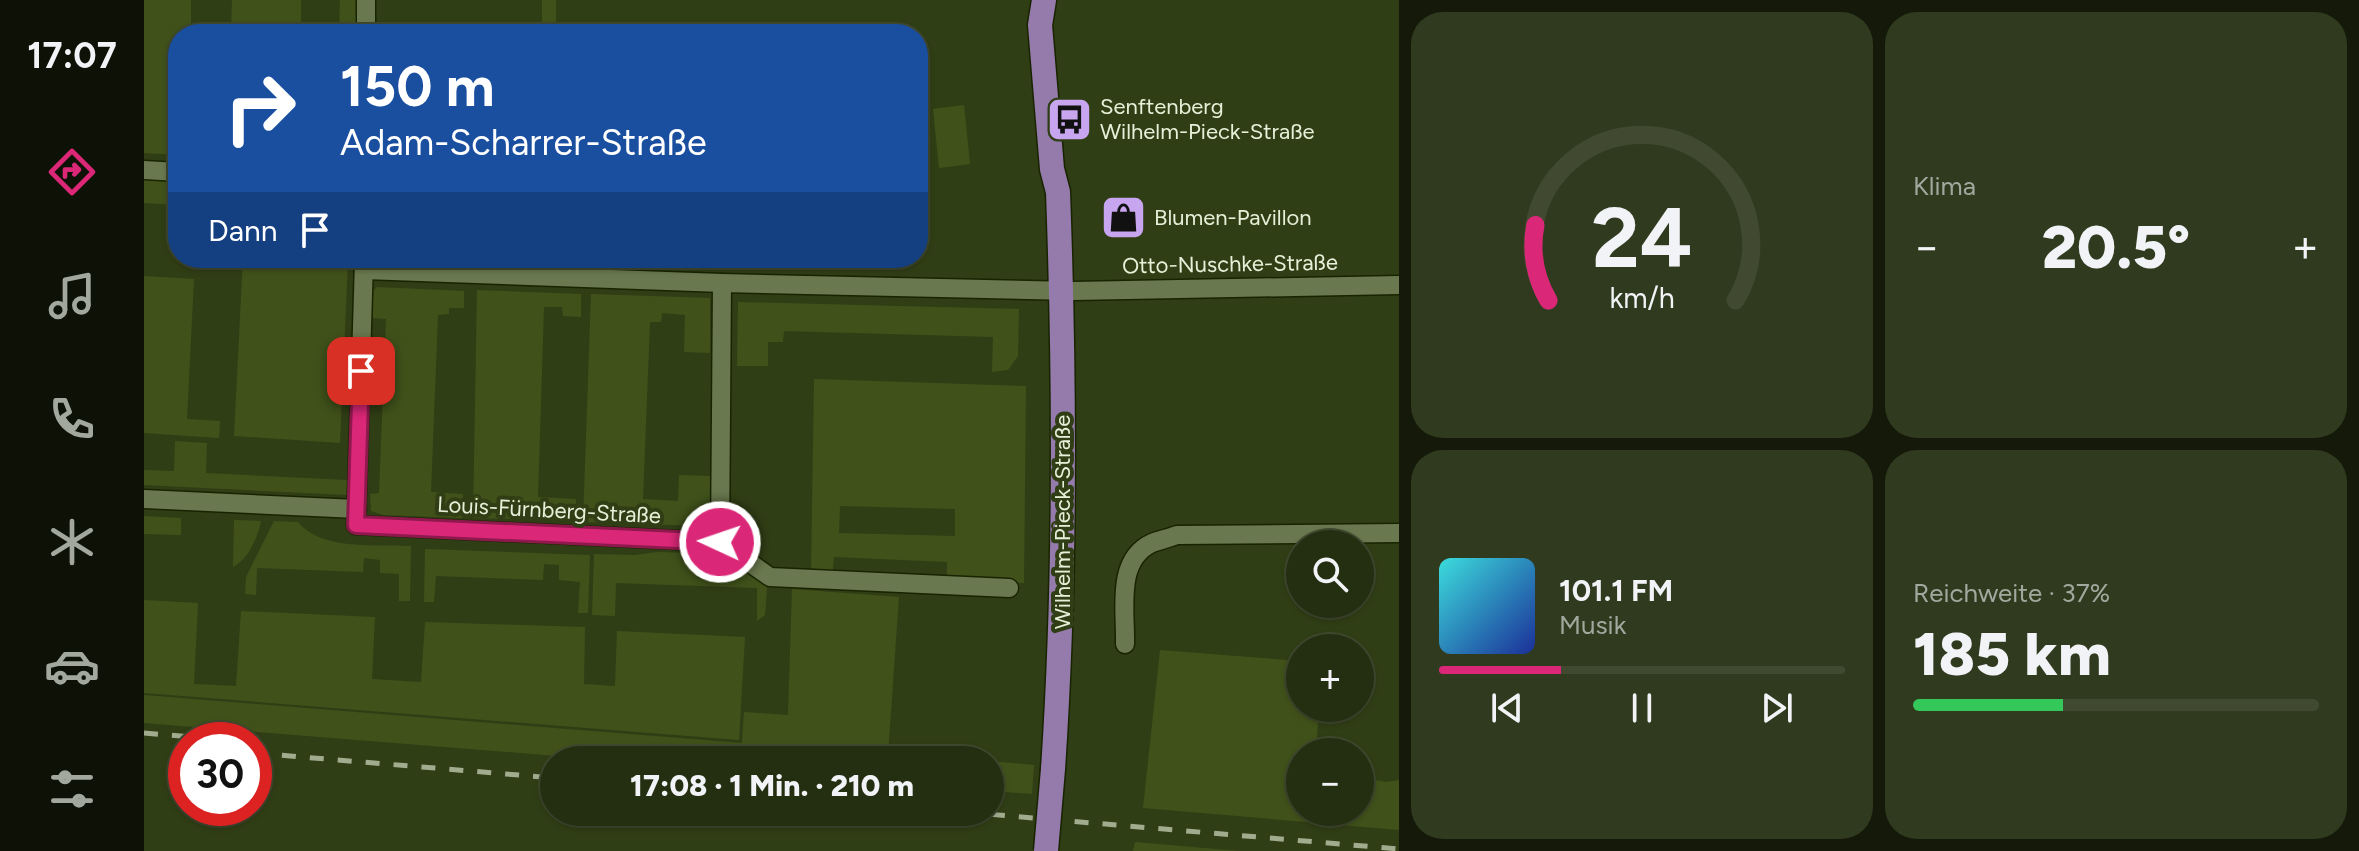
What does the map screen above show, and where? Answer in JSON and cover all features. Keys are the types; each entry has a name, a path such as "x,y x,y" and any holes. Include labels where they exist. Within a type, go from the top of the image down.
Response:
{"main road":[{"name":"Wilhelm-Pieck-Straße","path":"1045,3 1040,25 1052,169 1058,192 1062,291 1062,645 1046,851"}],"street":[{"path":"366,0 366,24"},
{"path":"144,170 168,171"},
{"path":"356,517 364,268"},
{"name":"Otto-Nuschke-Straße","path":"439,268 722,283 1062,291 1399,285"},
{"path":"722,283 720,542 770,577 1009,588"},
{"name":"Louis-Fürnberg-Straße","path":"144,499 720,542"},
{"path":"1125,644 1126,578 1135,556 1151,544 1177,535 1399,533"}],"green space":[{"path":"144,0 191,0 191,24 168,24 168,154 144,153"},
{"path":"232,0 301,0 301,24 231,24"},
{"path":"340,0 358,0 358,24 339,24"},
{"path":"542,0 556,0 556,24 542,24"},
{"path":"964,105 970,164 939,168 933,109"},
{"path":"144,178 168,179 168,204 144,203"},
{"path":"242,268 348,268 340,443 234,436"},
{"path":"144,276 194,279 187,419 220,421 219,438 144,433"},
{"path":"377,287 464,291 464,308 449,308 449,314 438,315 431,492 463,494 462,518 383,515 371,511 370,494 379,493 386,319 371,318 373,291"},
{"path":"477,290 581,294 581,317 563,316 562,307 544,307 538,497 576,499 576,521 473,518"},
{"path":"591,294 710,298 710,353 684,352 685,315 662,313 661,322 650,322 643,499 678,501 679,475 712,476 711,514 709,520 700,526 583,522"},
{"path":"738,302 1019,309 1018,356 1008,370 992,372 993,337 784,331 783,342 768,342 768,366 737,366"},
{"path":"814,379 1026,386 1024,583 947,580 947,562 834,557 832,576 811,575","holes":["840,506 955,509 955,536 839,533"]},
{"path":"175,441 207,443 206,473 347,480 347,495 144,485 144,470 174,471"},
{"path":"144,516 181,518 181,535 144,534"},
{"path":"234,520 261,521 252,547 233,567"},
{"path":"274,521 298,522 320,538 335,542 411,546 410,601 399,601 399,574 380,573 380,560 364,558 363,572 257,568 256,595 245,594 246,577"},
{"path":"425,549 590,555 588,613 578,613 580,582 559,580 559,565 544,564 543,580 436,576 434,602 424,602"},
{"path":"594,554 725,554 764,583 767,589 765,615 757,621 757,588 616,583 615,616 592,615"},
{"path":"792,589 899,597 889,746 540,746 540,755 272,733 272,722 144,723 144,695 742,743 744,712 788,715"},
{"path":"144,600 198,603 194,684 236,686 241,611 375,617 372,679 421,682 425,622 585,627 584,684 615,686 617,631 745,637 739,740 144,693"},
{"path":"1160,650 1286,660 1286,722 1318,722 1317,738 1286,738 1286,820 1143,808"},
{"path":"1004,762 1034,765 1032,794 1004,792"},
{"path":"1374,780 1399,780 1399,830 1352,826 1374,826"},
{"path":"1135,842 1239,851 1133,851"}],"railway":[{"path":"144,733 168,735"},
{"path":"272,754 540,777"},
{"path":"1004,815 1399,849"}],"place":[{"name":"Senftenberg Wilhelm-Pieck-Straße","path":"1069,119"},
{"name":"Blumen-Pavillon","path":"1123,217"}],"route":[{"path":"361,371 356,525 720,542"}]}
